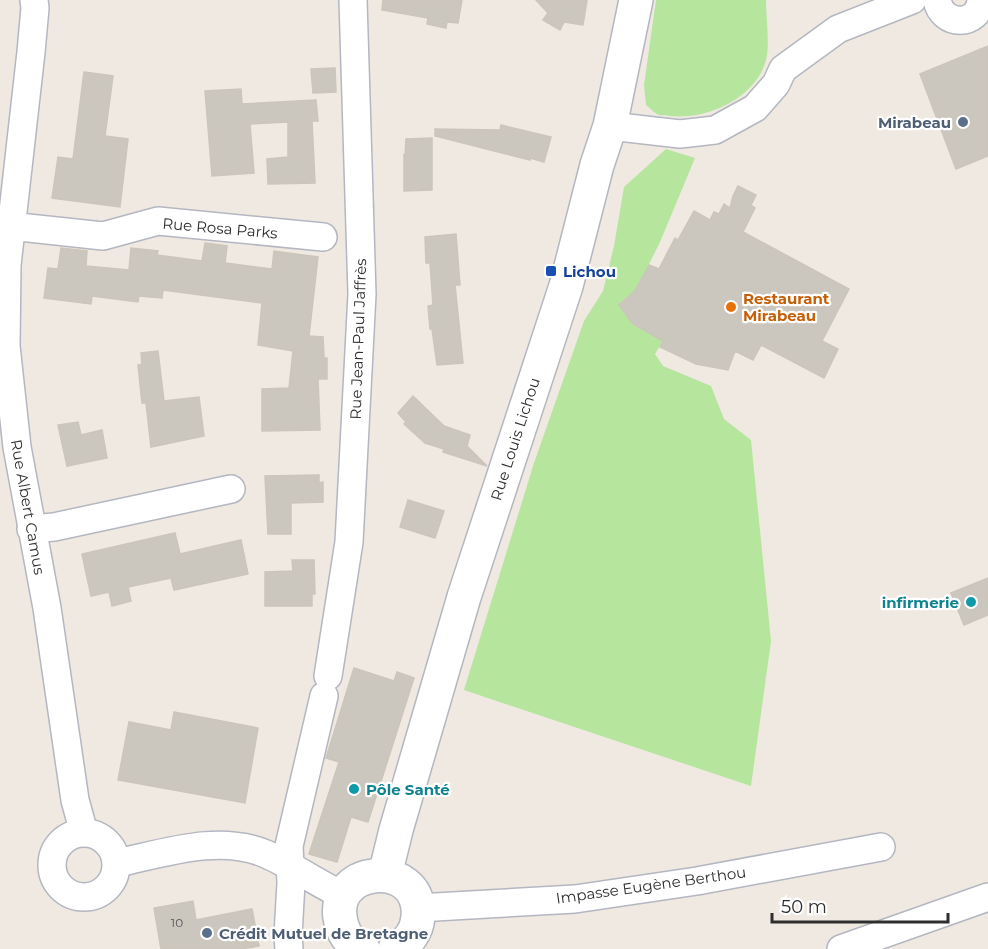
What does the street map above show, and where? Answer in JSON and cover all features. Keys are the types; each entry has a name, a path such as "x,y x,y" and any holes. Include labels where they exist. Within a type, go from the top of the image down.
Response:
{"main road":[{"name":"Rue Louis Lichou","path":"385,875 447,653 566,286 597,165 610,126 636,0"},
{"path":"360,949 350,940 340,919 340,907 344,896 358,880 368,876 385,875 403,882 413,894 418,908 415,929 400,948"}],"street":[{"name":"Rue Albert Camus","path":"33,0 35,8 31,52 6,225 6,346 16,447 47,608 75,800 84,833"},
{"name":"Rue Jean-Paul Jaffrès","path":"288,949 291,883 289,846 326,686 349,542 362,294 354,0"},
{"path":"610,126 680,134 715,130 755,108 776,84 783,69 838,29 912,0"},
{"path":"937,0 939,9 948,18 960,21 972,17 980,7 981,0"},
{"name":"Rue Rosa Parks","path":"6,225 104,236 158,221 323,237"},
{"path":"31,529 54,527 231,489"},
{"path":"76,834 93,834 106,842 112,848 117,863 111,885 100,894 81,898 63,890 53,874 53,857 61,842 76,834"},
{"path":"117,863 202,846 234,846 264,854 344,896"},
{"name":"Impasse Eugène Berthou","path":"418,908 575,899 881,847"},
{"path":"841,949 988,897"}],"green space":[{"path":"656,0 766,0 767,54 761,73 752,85 728,104 699,114 660,115 646,105 644,85"},
{"path":"666,149 695,158 639,288 620,304 633,324 663,341 655,354 663,366 711,386 724,419 751,440 771,641 751,786 464,690 534,463 584,321 603,291 614,246 624,187"}],"building":[{"path":"383,0 462,0 458,23 447,22 446,28 427,24 428,18 382,10"},
{"path":"536,0 587,0 583,25 564,22 560,30 543,20 548,13"},
{"name":"Mirabeau","path":"988,46 988,156 956,169 920,74"},
{"path":"335,68 336,92 313,93 311,69"},
{"path":"84,72 113,76 105,136 128,139 120,207 52,198 58,157 73,159"},
{"path":"241,89 242,104 316,100 318,121 312,121 315,183 268,184 267,159 288,157 288,122 250,124 254,173 212,176 205,91"},
{"path":"501,125 551,137 544,162 435,136 435,129 500,130"},
{"path":"432,138 432,190 404,191 406,139"},
{"name":"Restaurant Mirabeau","path":"738,186 756,195 751,205 755,208 743,232 849,289 822,341 838,349 824,378 761,345 753,360 735,351 728,370 696,364 660,347 663,341 633,324 619,305 635,291 649,265 659,269 675,238 678,240 694,211 710,220 714,212 719,214 724,204 730,208"},
{"path":"456,234 460,285 455,285 463,363 437,365 432,329 430,329 428,306 433,305 430,263 426,263 425,237"},
{"path":"205,243 227,246 225,263 272,269 274,251 318,257 309,336 323,337 324,358 327,358 327,379 318,379 320,430 262,431 262,389 289,388 293,351 258,345 262,303 163,290 162,298 139,296 138,302 92,296 91,304 44,298 48,268 58,269 61,248 87,251 86,266 129,270 131,248 158,251 157,255 202,261"},
{"path":"158,351 164,401 199,397 204,436 151,447 146,403 142,403 138,365 142,364 141,353"},
{"path":"413,396 444,426 470,435 467,446 487,466 443,452 444,449 425,443 404,424 406,422 398,413"},
{"path":"78,422 81,435 102,430 107,458 67,466 58,425"},
{"path":"319,475 319,483 323,482 323,502 291,503 291,534 268,534 265,476"},
{"path":"408,500 444,511 435,538 400,527"},
{"path":"175,533 180,554 241,540 248,574 174,590 171,578 128,587 131,601 112,606 109,592 91,596 82,554"},
{"path":"292,560 314,560 315,594 312,594 312,606 265,606 265,572 293,571"},
{"name":"infirmerie","path":"988,578 988,615 964,625 951,593"},
{"name":"Pôle Santé","path":"354,668 394,681 397,672 414,678 368,822 351,817 337,862 309,854 339,762 326,758"},
{"path":"174,712 258,728 245,803 118,780 129,722 171,730"},
{"name":"Crédit Mutuel de Bretagne","path":"193,901 196,920 252,909 259,946 241,949 161,949 154,908"}],"place":[{"name":"Mirabeau","path":"963,122"},
{"name":"Lichou","path":"551,271"},
{"name":"Restaurant Mirabeau","path":"731,307"},
{"name":"infirmerie","path":"971,602"},
{"name":"Pôle Santé","path":"354,789"},
{"name":"Crédit Mutuel de Bretagne","path":"207,933"}]}
